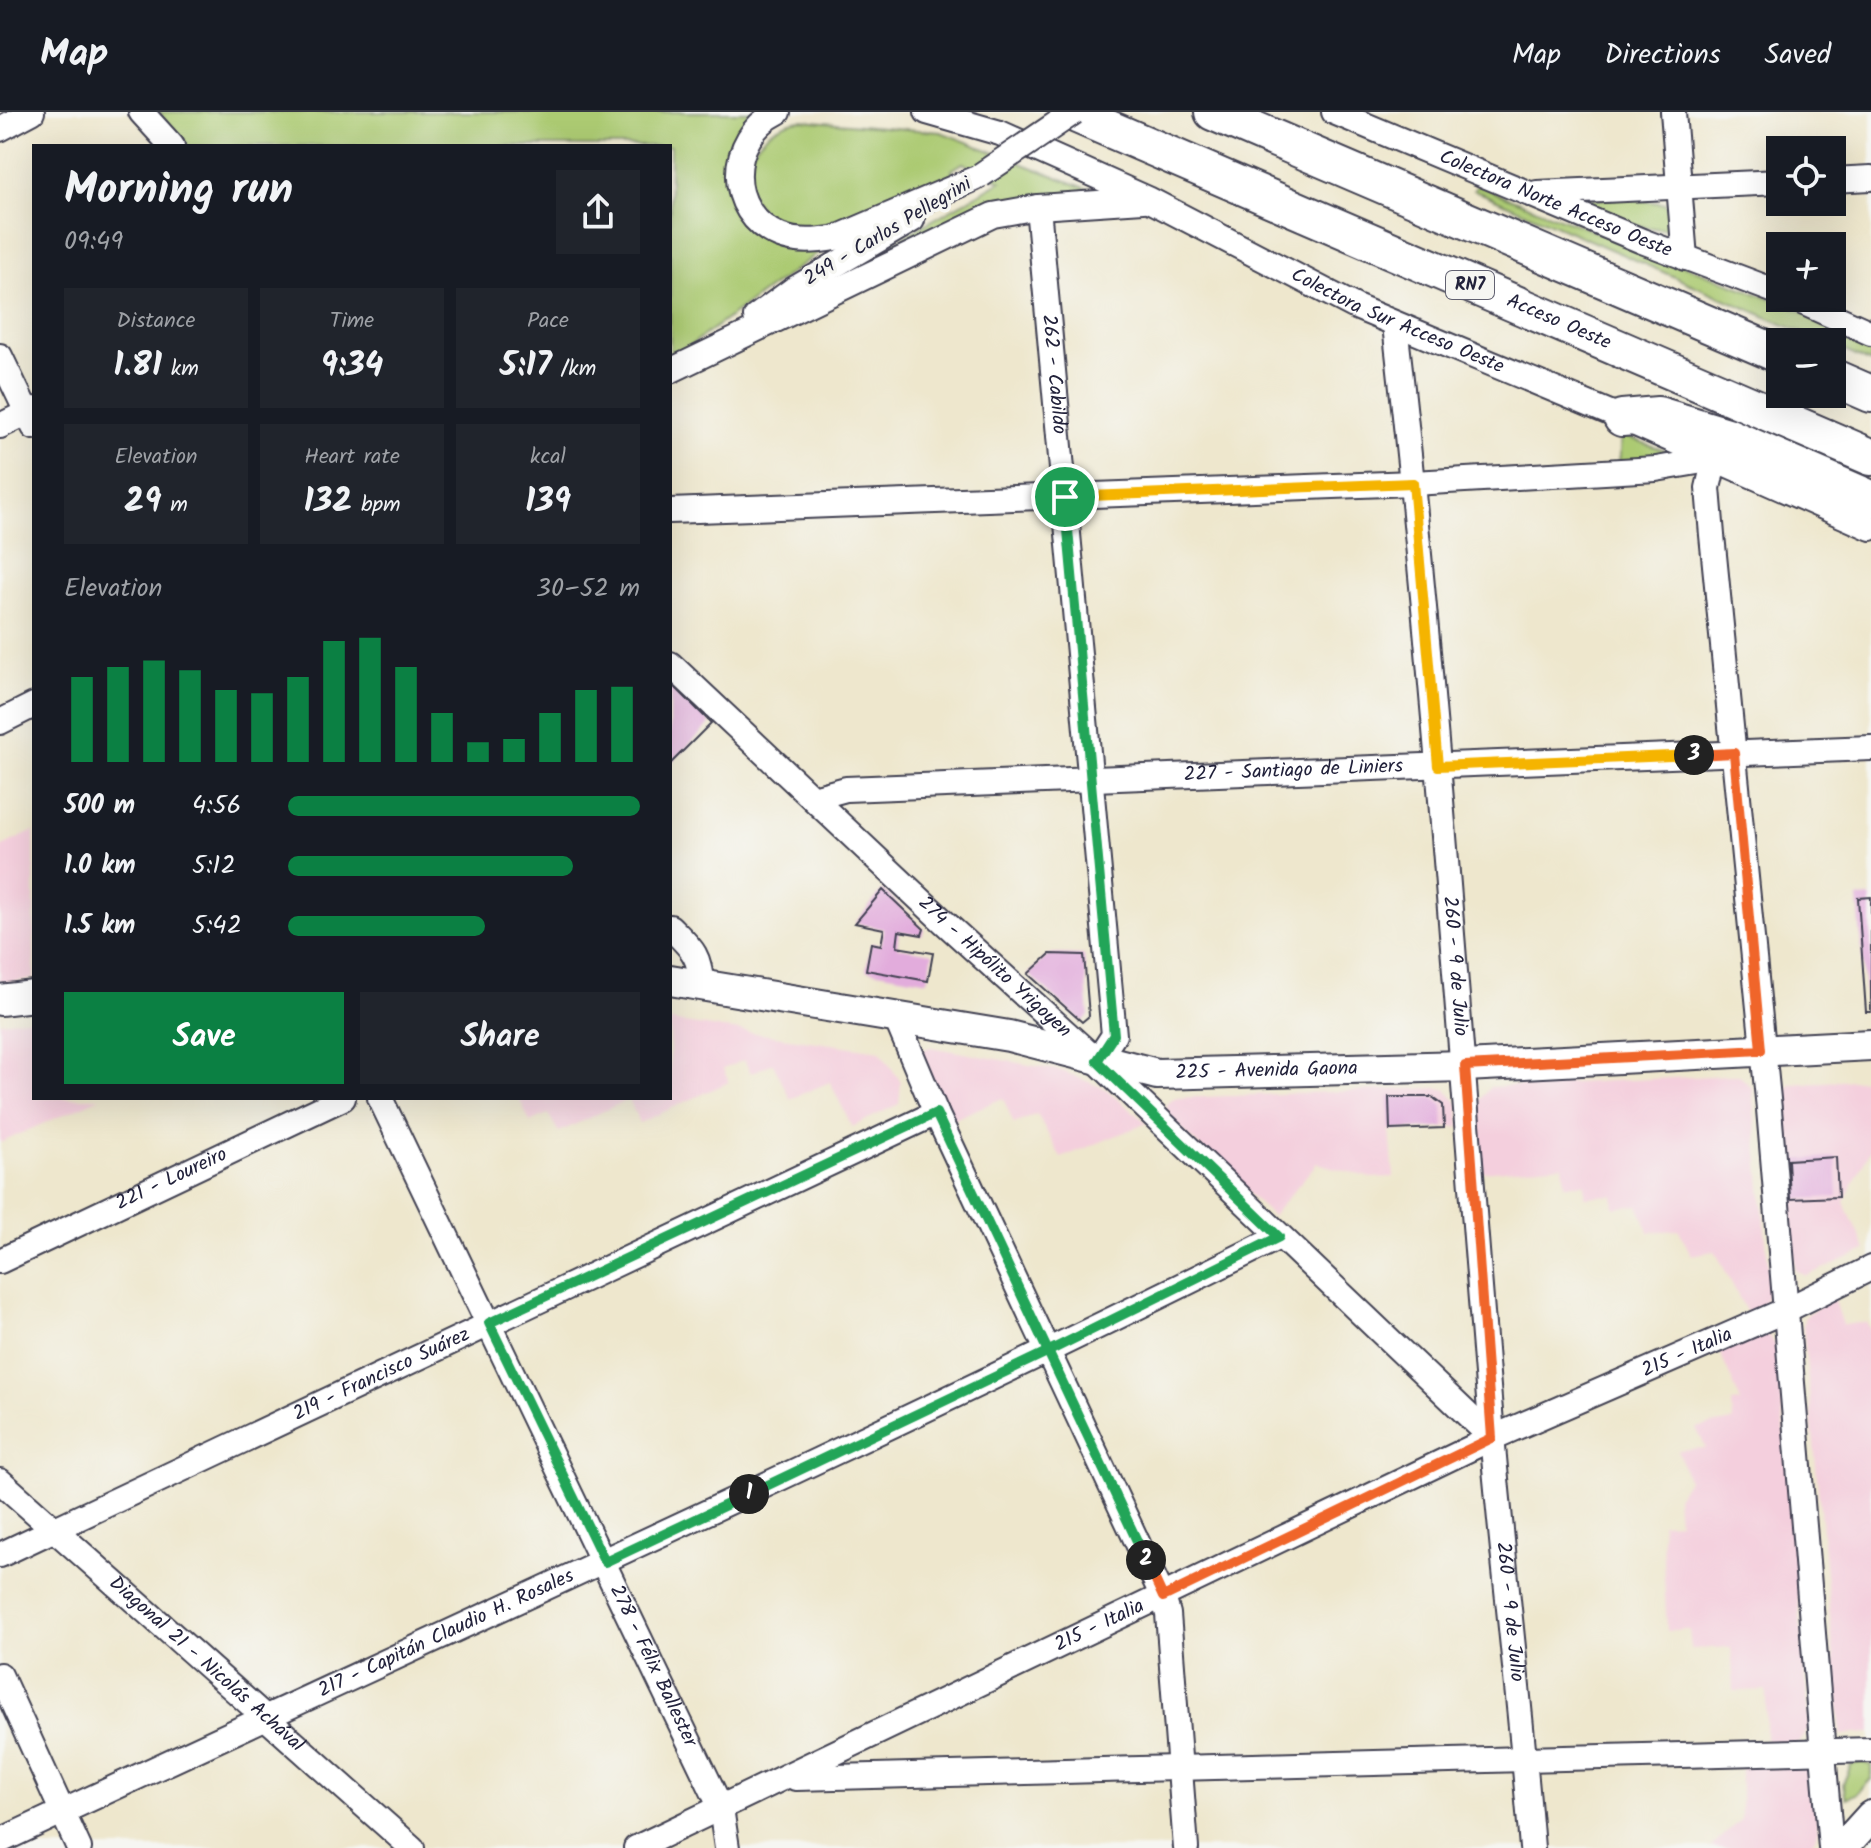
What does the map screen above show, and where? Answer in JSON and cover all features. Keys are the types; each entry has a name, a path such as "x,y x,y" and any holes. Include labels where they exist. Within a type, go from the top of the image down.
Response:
{"highway":[{"name":"Acceso Oeste","path":"1072,112 1871,457"},
{"path":"1213,112 1766,349"},
{"path":"1846,383 1871,394"},
{"path":"1622,418 1658,415 1727,436 1871,499"}],"main road":[{"name":"225 - Avenida Gaona","path":"672,980 1009,1036 1097,1061 1172,1074 1465,1066 1871,1045"},
{"path":"0,1000 32,996"},
{"path":"1842,1848 1871,1816"}],"street":[{"path":"0,129 32,112"},
{"path":"141,112 170,144"},
{"path":"778,112 751,132 739,154 738,172 740,191 749,212 763,227 780,236 810,241 836,238 978,177"},
{"name":"Colectora Sur Acceso Oeste","path":"927,112 1000,133 1148,199 1292,277 1395,325 1622,418 1871,528"},
{"name":"249 - Carlos Pellegrini","path":"704,355 794,289 926,212 1072,112"},
{"name":"Colectora Norte Acceso Oeste","path":"1334,112 1685,258 1766,288"},
{"path":"1376,112 1393,137"},
{"path":"1673,112 1685,258"},
{"path":"1846,179 1871,178"},
{"path":"1531,193 1766,182"},
{"name":"249 - Carlos Pellegrini","path":"672,370 979,221 1012,210 1148,199"},
{"name":"262 - Cabildo","path":"1038,207 1114,1035 1097,1061"},
{"path":"1824,312 1871,333"},
{"name":"260 - 9 de Julio","path":"1395,325 1413,483 1465,1066 1492,1438 1532,1848"},
{"path":"0,356 32,416 0,426"},
{"path":"672,511 1413,483 1656,469 1715,459 1708,488 1786,1310 1831,1848"},
{"name":"274 - Hipólito Yrigoyen","path":"672,666 1097,1061 1492,1438"},
{"path":"0,722 32,706"},
{"name":"227 - Santiago de Liniers","path":"813,798 846,789 1871,748"},
{"path":"672,929 692,949 700,963 701,984"},
{"path":"896,1018 936,1113 1163,1597 1168,1614 1186,1848"},
{"name":"221 - Loureiro","path":"0,1261 339,1100"},
{"name":"278 - Félix Ballester","path":"381,1100 721,1808 727,1848"},
{"name":"219 - Francisco Suárez","path":"0,1555 936,1113"},
{"name":"217 - Capitán Claudio H. Rosales","path":"0,1841 605,1562 1049,1351 1279,1237"},
{"name":"215 - Italia","path":"636,1848 786,1779 1492,1438 1786,1310 1871,1268"},
{"name":"Diagonal 21 - Nicolás Achával","path":"0,1481 412,1848"},
{"path":"0,1675 79,1848"},
{"path":"786,1779 1871,1750"}],"shaded area":[{"path":"32,832 32,979 0,983 0,847"},
{"path":"32,1018 32,1100 96,1100 0,1143 0,1022"},
{"path":"672,1021 880,1051 901,1082 899,1104 852,1127 830,1082 790,1099 773,1063 751,1073 744,1060 723,1069 729,1082 639,1123 629,1100 672,1100"},
{"path":"931,1047 1062,1071 1106,1089 1147,1123 1061,1158 1037,1114 1014,1124 1003,1098 949,1121 921,1055 924,1049"},
{"path":"1739,1075 1752,1088 1770,1285 1763,1305 1747,1313 1715,1251 1691,1255 1679,1230 1649,1232 1638,1205 1614,1208 1613,1195 1585,1197 1585,1184 1565,1184 1563,1165 1482,1172 1478,1102 1490,1087"},
{"path":"1871,1079 1871,1148 1844,1202 1866,1250 1806,1276 1795,1270 1784,1093 1791,1084"},
{"path":"1446,1089 1459,1104 1460,1127 1390,1130 1394,1177 1371,1178 1317,1163 1272,1216 1166,1114 1167,1104 1175,1098"},
{"path":"520,1100 627,1100 559,1132 548,1114 530,1122"},
{"path":"1834,1298 1843,1325 1866,1322 1871,1331 1871,1733 1841,1735 1803,1326 1804,1318 1809,1313"},
{"path":"1756,1330 1766,1332 1777,1349 1809,1721 1808,1730 1798,1743 1766,1744 1766,1690 1734,1691 1731,1647 1691,1649 1689,1630 1667,1630 1661,1523 1678,1522 1676,1497 1688,1480 1678,1450 1706,1448 1696,1428 1733,1421 1732,1403 1741,1402 1717,1346"},
{"path":"1741,1760 1793,1761 1809,1768 1814,1776 1818,1829 1811,1848 1710,1848 1741,1819"}],"green space":[{"path":"158,112 762,112 732,196 818,253 672,359 672,144 186,144"},
{"path":"801,120 941,132 1111,198 1042,199 815,287 1001,181 963,163 952,170 953,173 816,233 772,223 750,192 747,166 751,154 767,135 777,127"},
{"path":"1477,185 1766,297 1766,312 1802,312 1842,328 1792,328 1474,190"},
{"path":"1624,198 1666,204 1673,220 1669,229 1621,221 1579,200"},
{"path":"1846,330 1871,340 1871,363 1846,351"},
{"path":"1621,435 1678,455 1619,466"},
{"path":"1861,1762 1871,1765 1871,1779 1857,1794 1846,1798 1843,1784 1851,1765"}],"building":[{"path":"672,684 711,723 672,762"},
{"path":"883,890 924,929 922,935 899,931 897,947 933,953 928,981 866,970 871,943 881,945 884,929 855,923"},
{"path":"1871,897 1871,1012 1866,1012 1858,898"},
{"path":"1050,954 1084,955 1089,1016 1082,1022 1028,974"},
{"path":"1389,1097 1432,1097 1443,1105 1444,1128 1390,1130"},
{"path":"1836,1157 1838,1197 1790,1199 1788,1160"}],"route":[{"path":"1065,497 1114,1035 1097,1061 1279,1237 1049,1351 605,1562 489,1323 936,1113 1049,1351 1163,1597 1492,1438 1465,1066 1761,1050 1734,753 1438,766 1413,483 1065,497"}]}
